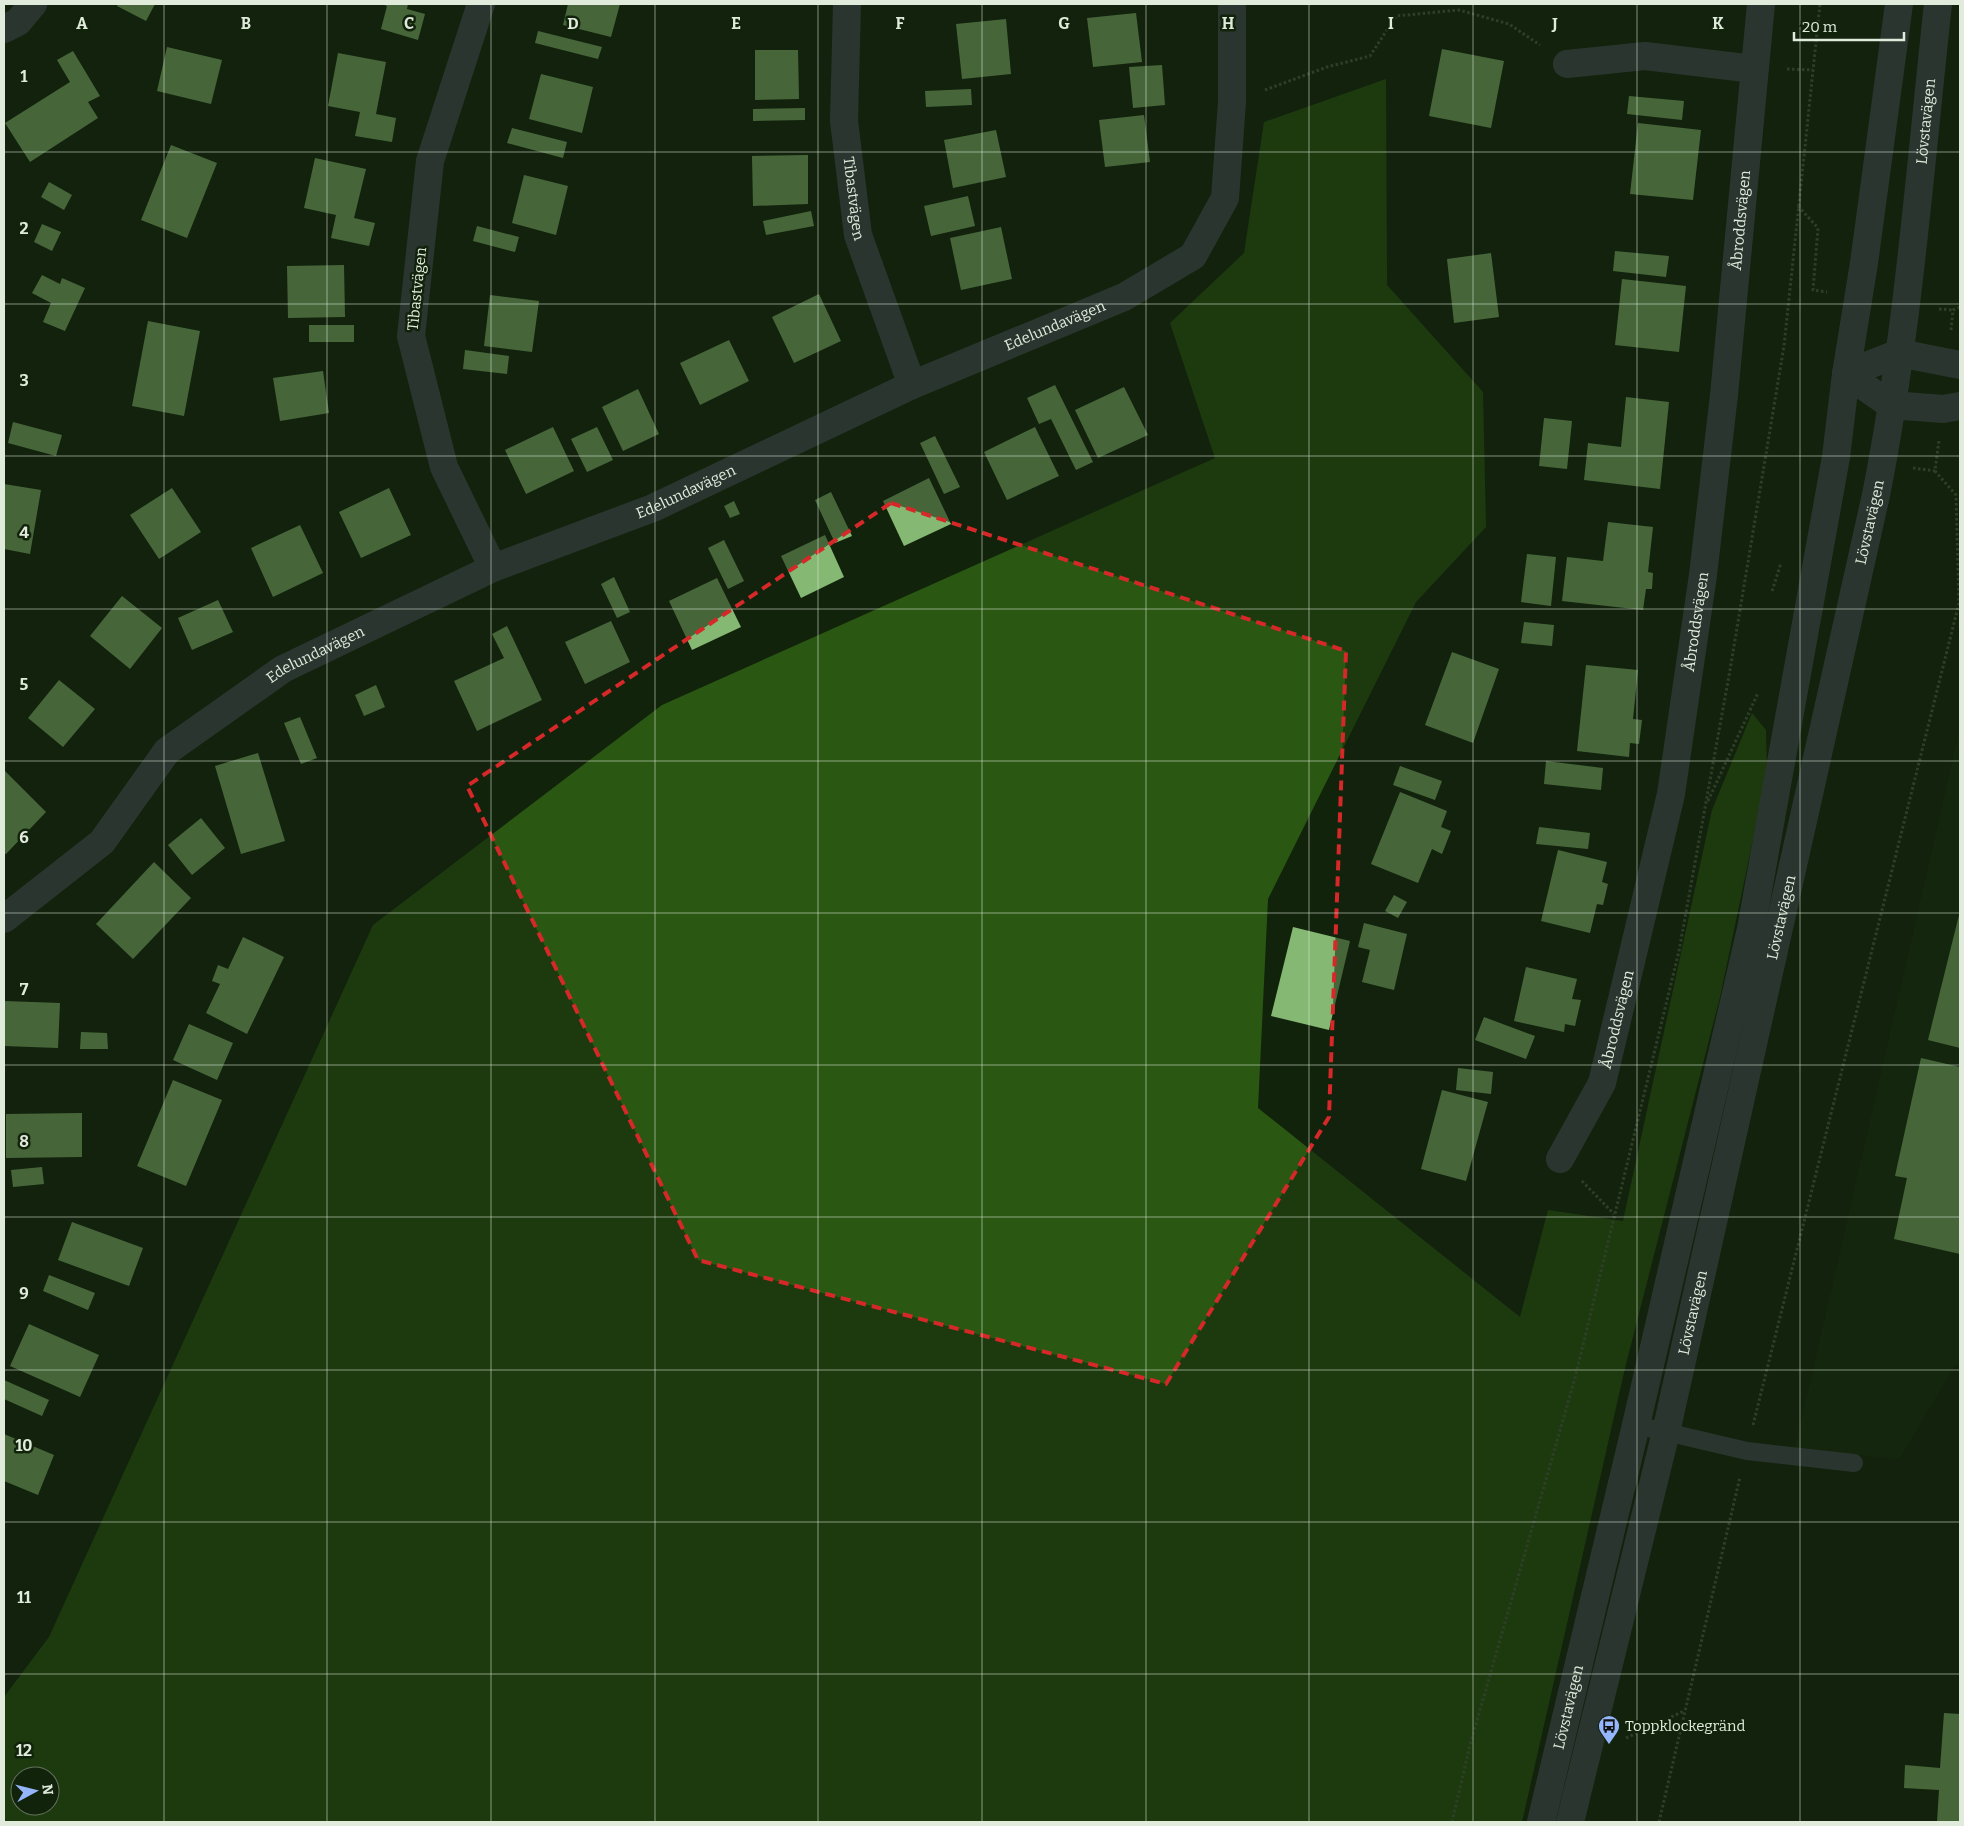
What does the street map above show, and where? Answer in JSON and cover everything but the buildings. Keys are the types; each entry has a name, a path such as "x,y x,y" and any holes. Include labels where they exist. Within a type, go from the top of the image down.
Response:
{"street":[{"path":"4,29 18,22 33,4"},
{"name":"Tibastvägen","path":"481,4 430,161 411,336 444,467 492,568"},
{"name":"Tibastvägen","path":"848,4 844,121 858,235 912,384"},
{"name":"Edelundavägen","path":"4,919 102,842 167,751 283,669 492,568 653,508 912,384 1124,297 1192,256 1225,198 1232,102 1232,4"},
{"name":"Åbroddsvägen","path":"1560,1158 1602,1083 1671,794 1703,575 1723,405 1761,4"},
{"name":"Lövstavägen","path":"1541,1822 1636,1425 1751,929 1836,457 1846,374 1864,263 1899,4"},
{"name":"Lövstavägen","path":"1570,1822 1666,1432 1873,505 1899,353 1938,4"},
{"path":"1567,64 1645,56 1754,69"},
{"path":"1846,374 1899,353 1954,363"},
{"path":"1846,374 1891,405 1952,408"}],"lane":[{"path":"1636,1425 1746,1451 1854,1463"}],"path":[{"path":"1232,102 1327,67 1370,56 1396,16 1459,10 1509,24 1567,64"},
{"path":"1954,363 1953,310 1960,307"},
{"path":"1660,1822 1684,1710 1746,1451 1960,604 1956,495 1934,471 1952,408"},
{"path":"1706,806 1760,688"},
{"path":"1560,1158 1615,1214"},
{"path":"1618,1742 1684,1710"}],"highlighted area":[{"path":"891,503 1346,651 1329,1117 1166,1384 698,1260 467,786"}],"shaded area":[{"path":"1960,728 1960,1366 1955,1365 1899,1459 1795,1449"}],"green space":[{"path":"1386,79 1387,285 1483,392 1486,527 1416,602 1268,899 1258,1108 1520,1317 1548,1210 1623,1221 1712,810 1752,713 1766,730 1767,772 1720,997 1625,1368 1522,1822 4,1822 4,1697 49,1637 373,925 662,705 1215,458 1170,323 1244,253 1264,122"}],"place":[{"name":"Toppklockegränd","path":"1609,1745"}]}
